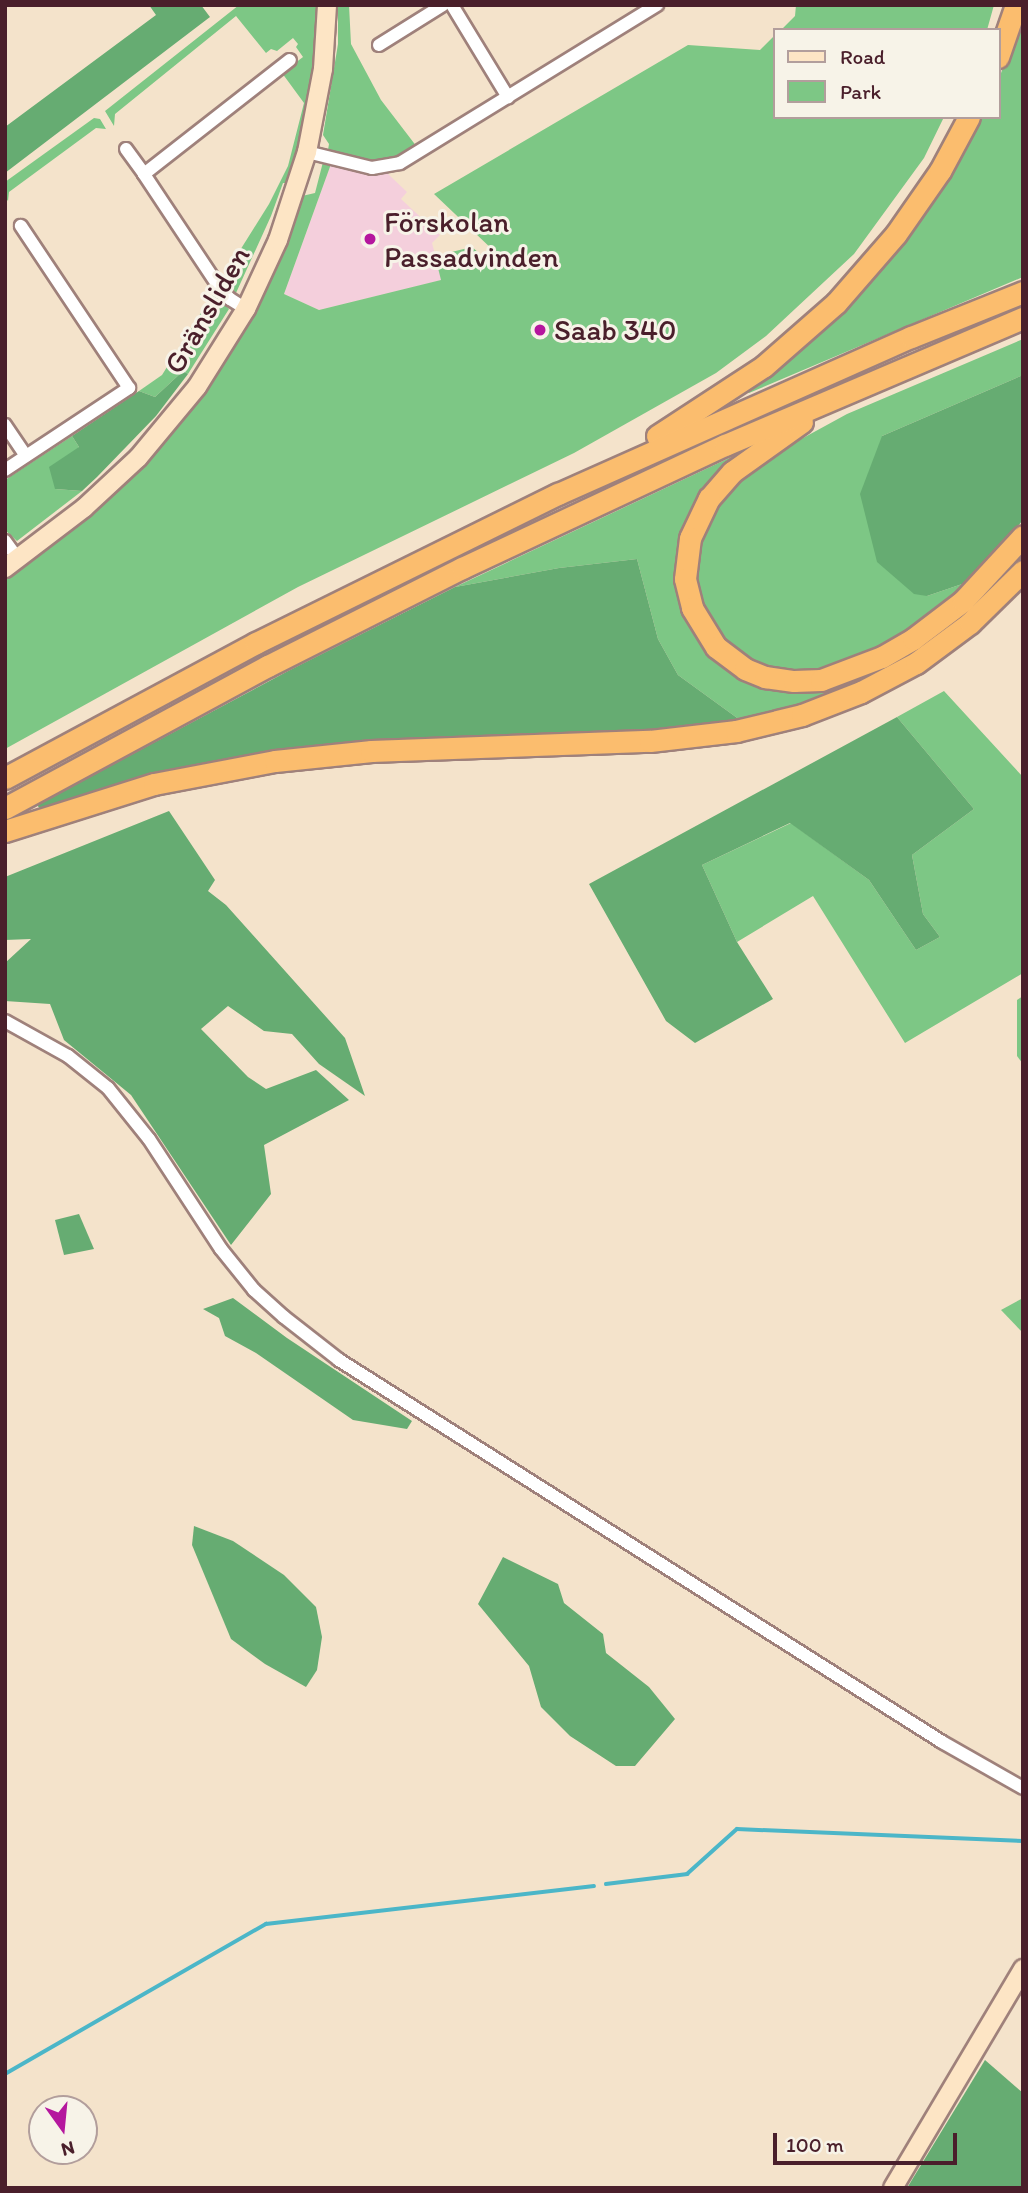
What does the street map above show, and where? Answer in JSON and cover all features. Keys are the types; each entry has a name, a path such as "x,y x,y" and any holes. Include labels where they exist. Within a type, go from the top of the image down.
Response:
{"highway":[{"path":"1000,51 1016,5"},
{"path":"558,494 719,398 764,366 836,303 896,234 940,171 969,119"},
{"path":"5,778 256,643 558,494 825,374 1023,292"},
{"path":"5,808 268,666 462,568 725,444 1023,318"},
{"path":"854,388 748,459 719,485 701,510 690,538 685,579 699,621 722,652 745,668 765,677 793,681 821,680 851,671 882,657 941,619 987,579 1023,536"},
{"path":"5,831 155,784 275,761 371,751 650,741 771,723 843,700 916,663 970,623 1023,571"}],"street":[{"name":"Gränsliden","path":"12,564 83,508 138,458 197,387 246,309 278,240 307,152 323,69 327,5"},
{"path":"379,44 443,5"},
{"path":"452,5 508,97"},
{"path":"307,152 372,168 392,166 408,159 657,5"},
{"path":"144,174 290,60"},
{"path":"125,149 219,287 230,299 246,309"},
{"path":"5,470 129,388 21,226"},
{"path":"5,425 26,456"},
{"path":"5,541 12,564"},
{"path":"5,1021 68,1056 108,1088 149,1139 221,1249 254,1290 309,1338 438,1424 942,1742 1023,1788"},
{"path":"893,2188 1023,1969"}],"shaded area":[{"name":"Förskolan Passadvinden","path":"331,164 372,175 387,173 407,192 401,199 440,235 432,243 442,280 319,310 284,294"}],"green space":[{"path":"149,5 201,5 210,17 5,173 5,127 156,15"},
{"path":"239,5 321,5 312,98 291,183 283,183 236,293 222,279 269,204 288,166 304,103 282,73 303,57 296,47 298,44 293,38 277,51 271,49 266,53 236,16 115,114 114,126 105,111"},
{"path":"338,5 349,5 351,44 381,100 417,147 401,156 368,162 328,150 329,144 323,135 338,44"},
{"path":"796,5 994,5 988,28 783,28 795,16"},
{"path":"1023,15 1023,277 749,393 743,389 924,210 979,119 1000,119 1000,76"},
{"path":"772,38 772,119 943,119 924,158 854,254 766,336 716,373 574,453 298,587 5,749 5,577 78,523 188,411 217,372 257,304 287,239 302,196 315,193 323,162 331,164 284,294 319,310 441,280 435,256 472,247 487,260 495,252 434,194 688,45 760,50"},
{"path":"94,118 100,119 106,129 96,128 9,192 8,201 5,197 5,182"},
{"path":"214,292 229,309 188,374 183,371 155,397 139,391 162,375"},
{"path":"1023,339 1023,375 882,436 927,596 971,581 949,601 886,645 818,671 763,667 738,652 717,633 704,614 697,591 695,564 697,547 718,502 734,484 772,455 847,414"},
{"path":"183,371 188,374 156,416 82,491 55,489 49,467 79,447 72,436 139,391 155,397"},
{"path":"1023,375 1023,520 971,581 927,596 914,594 877,562 860,494 882,436"},
{"path":"72,436 79,447 55,489 82,491 17,541 5,530 5,480"},
{"path":"742,452 696,502 678,544 676,564 700,640 819,690 850,681 886,665 971,605 1023,549 1023,557 983,600 912,655 853,686 794,707 740,720 678,675 658,639 637,559 559,568 455,587"},
{"path":"637,559 658,639 678,675 740,720 654,731 264,753 125,782 41,810 37,805 290,670 455,587 559,568"},
{"path":"944,691 1023,777 1023,973 905,1043 813,896 737,942 702,865 791,823 869,880 916,950 940,937 923,914 912,855 974,809 897,717"},
{"path":"897,717 974,809 912,855 923,914 940,937 916,950 869,880 790,823 702,865 737,942 773,999 695,1043 666,1021 589,884"},
{"path":"169,811 215,880 208,891 226,905 345,1038 365,1096 319,1064 292,1034 264,1031 228,1006 201,1029 248,1077 266,1089 316,1070 349,1100 264,1145 271,1194 231,1245 131,1095 64,1040 50,1004 5,1001 5,963 31,939 5,940 5,877"},
{"path":"1023,996 1023,1064 1017,1056 1017,1000"},
{"path":"79,1214 94,1249 64,1255 55,1220"},
{"path":"233,1298 287,1338 412,1421 407,1429 353,1420 256,1353 225,1336 219,1318 203,1309"},
{"path":"1023,1298 1023,1333 1001,1310"},
{"path":"194,1526 233,1541 284,1575 316,1607 322,1637 317,1670 306,1687 265,1664 231,1639 192,1545"},
{"path":"503,1557 558,1584 564,1603 603,1634 606,1653 649,1687 675,1719 635,1766 616,1766 570,1736 541,1707 529,1666 478,1604"},
{"path":"985,2060 1023,2093 1023,2188 907,2188"}],"waterway":[{"path":"606,1884 687,1874 737,1829 1023,1841"},
{"path":"5,2074 266,1924 594,1886"}],"place":[{"name":"Förskolan Passadvinden","path":"370,239"},
{"name":"Saab 340","path":"540,330"}]}
